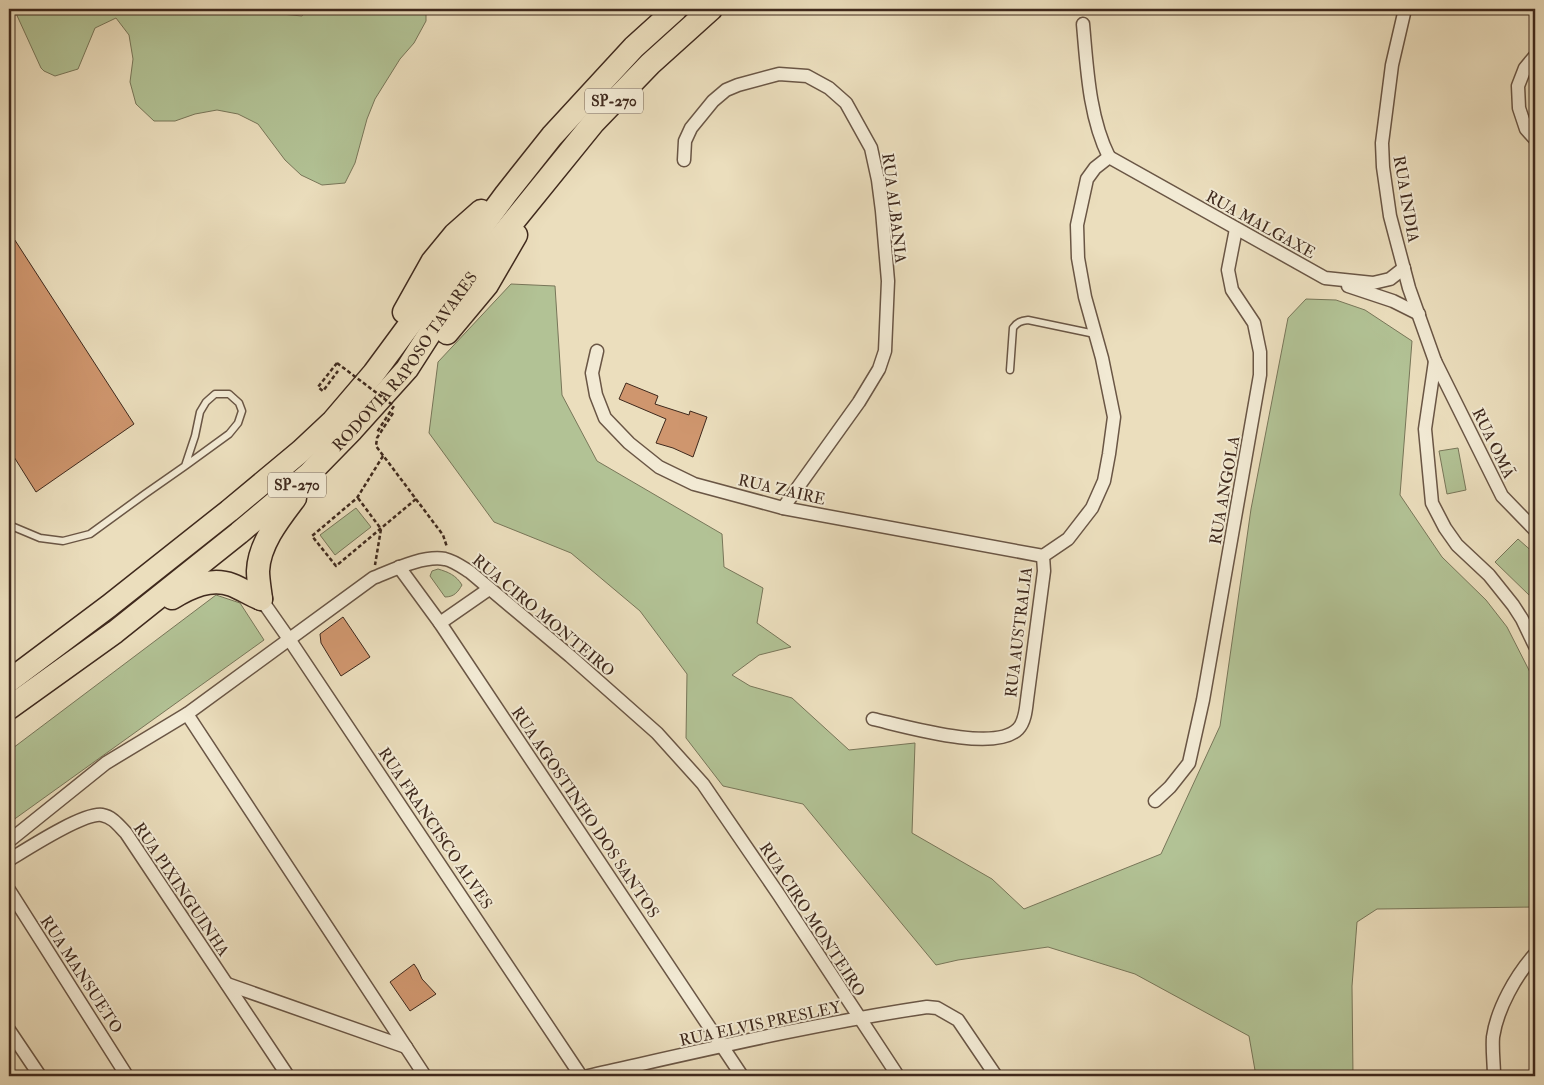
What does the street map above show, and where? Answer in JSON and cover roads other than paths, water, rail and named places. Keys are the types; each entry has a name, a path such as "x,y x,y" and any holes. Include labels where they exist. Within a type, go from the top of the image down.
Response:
{"highway":[{"name":"RODOVIA RAPOSO TAVARES","path":"9,682 229,511 300,451 333,420 374,373 506,194 552,136 634,47 676,9"},
{"name":"RODOVIA RAPOSO TAVARES","path":"9,708 115,632 239,534 302,480 352,430 407,369 432,330 491,248 594,122 650,64 711,9"},
{"path":"261,599 258,571 263,546 281,516 312,478 341,449 352,430"},
{"path":"115,632 196,585 208,583 231,584 261,599"}],"street":[{"name":"RUA INDIA","path":"1405,9 1392,65 1382,143 1385,188 1390,216 1409,288 1435,362"},
{"path":"1083,24 1087,72 1094,114 1101,142 1109,158"},
{"path":"1535,56 1525,68 1518,86 1519,108 1526,129 1535,139"},
{"name":"RUA ALBANIA","path":"684,160 685,141 691,128 713,101 726,90 738,85 779,74 806,76 829,88 846,103 871,148 880,195 888,281 885,351 879,369 859,402 784,508"},
{"name":"RUA MALGAXE","path":"1109,158 1325,278 1378,282 1390,279 1404,268"},
{"name":"RUA AUSTRALIA","path":"874,719 961,738 988,740 1004,737 1020,727 1029,691 1044,571 1043,556 1068,539 1092,508 1104,481 1114,417 1109,387 1085,297 1078,258 1077,225 1087,178 1095,168 1109,158"},
{"name":"RUA ANGOLA","path":"1155,801 1170,787 1189,763 1203,700 1260,375 1260,352 1254,323 1232,290 1228,270 1236,229"},
{"path":"1325,278 1393,301 1419,314"},
{"name":"RUA ZAIRE","path":"597,351 592,374 596,395 605,418 629,443 659,467 694,484 784,508 1043,556"},
{"path":"1435,362 1425,429 1432,502 1445,528 1457,545 1489,576 1512,605 1522,619 1535,646"},
{"name":"RUA OMÃ","path":"1435,362 1502,496 1535,530"},
{"name":"RUA CIRO MONTEIRO","path":"187,714 373,578 399,567 431,558 446,559 453,562 470,572 658,733 703,784 780,896 898,1076"},
{"name":"RUA AGOSTINHO DOS SANTOS","path":"399,567 440,623 742,1076"},
{"path":"440,623 489,588"},
{"name":"RUA FRANCISCO ALVES","path":"261,599 459,891 581,1076"},
{"path":"9,841 106,763 187,714 426,1076"},
{"name":"RUA PIXINGUINHA","path":"9,860 73,823 93,814 113,819 126,834 288,1076"},
{"name":"RUA MANSUETO","path":"9,890 127,1076"},
{"path":"1494,1076 1493,1037 1502,1008 1512,986 1535,954"},
{"path":"227,984 406,1047"},
{"name":"RUA ELVIS PRESLEY","path":"588,1076 723,1046 859,1019 910,1010 937,1008 958,1020 996,1076"},
{"path":"9,1030 40,1076"}],"lane":[{"path":"1010,370 1013,328 1021,321 1028,320 1096,334"},
{"path":"9,525 40,538 63,541 90,534 185,466 229,434 238,423 242,411 239,402 229,394 215,394 206,402 200,412 195,436 185,466"}]}
